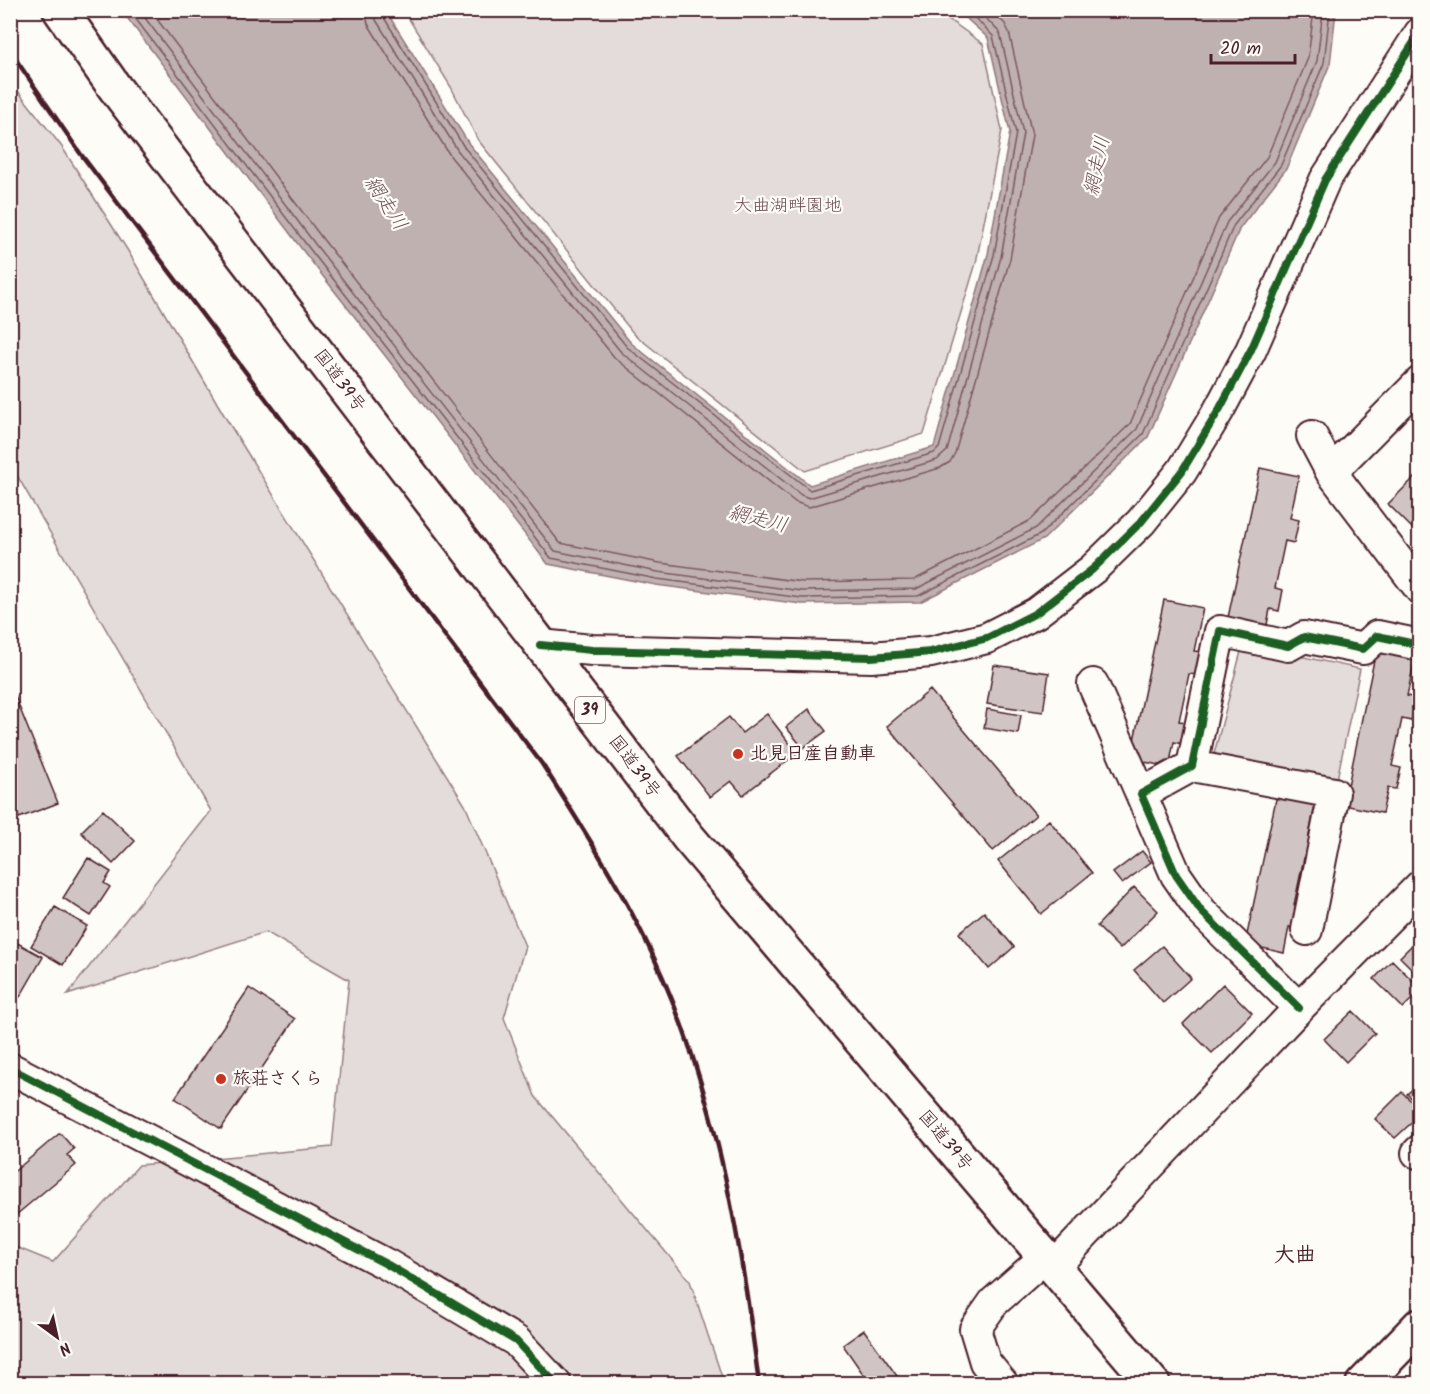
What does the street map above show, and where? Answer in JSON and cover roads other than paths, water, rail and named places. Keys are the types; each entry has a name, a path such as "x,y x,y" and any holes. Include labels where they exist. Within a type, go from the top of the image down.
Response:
{"main road":[{"name":"国道39号","path":"60,10 115,88 688,837 1153,1383"},
{"path":"1362,1383 1419,1325"}],"street":[{"path":"540,645 592,650 871,657 931,652 987,638 1036,613 1093,569 1141,522 1182,471 1219,410 1251,350 1325,180 1419,33"},
{"path":"1331,472 1419,382"},
{"path":"1312,436 1331,472 1419,589"},
{"path":"1192,766 1220,631 1288,646 1304,637 1363,649 1377,636 1419,645"},
{"path":"1093,684 1176,875 1201,911 1299,1008"},
{"path":"1141,794 1192,766 1334,793 1307,930"},
{"path":"1003,1383 984,1362 975,1329 994,1302 1049,1263 1419,886"},
{"path":"10,1068 397,1270 516,1341 556,1383"}],"water":[{"name":"網走川","path":"122,11 386,11 469,144 631,343 810,485 934,447 988,254 1010,132 988,38 958,11 1336,11 1330,64 1286,169 1240,228 1148,437 1044,539 920,602 802,604 656,585 548,564 304,252"}],"railway":[{"path":"10,51 80,153 542,764 622,896 663,978 699,1076 713,1126 736,1229 759,1384"}],"place":[{"name":"北見日産自動車","path":"738,754"},
{"name":"旅荘さくら","path":"221,1079"}],"district":[{"name":"大曲","path":"1295,1255"}],"park label":[{"name":"大曲湖畔園地","path":"788,206"}]}
